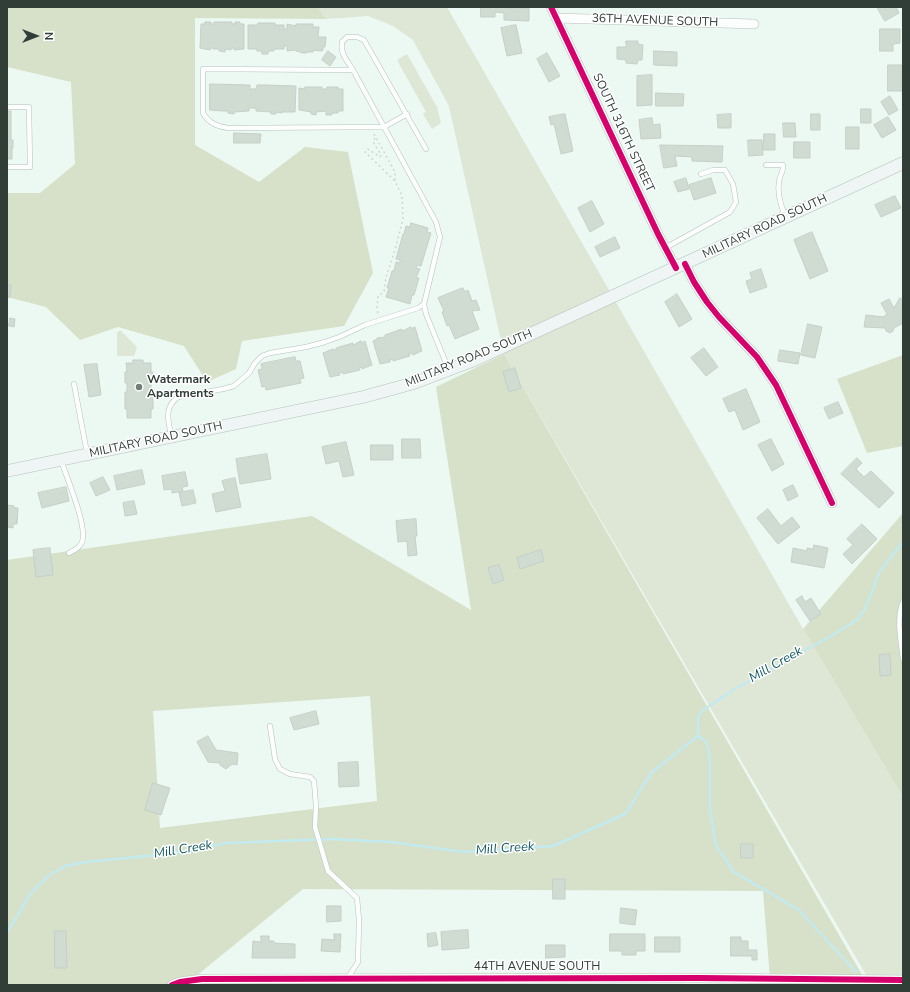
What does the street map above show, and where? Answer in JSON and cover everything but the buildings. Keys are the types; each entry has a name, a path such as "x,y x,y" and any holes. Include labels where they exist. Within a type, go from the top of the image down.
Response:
{"main road":[{"name":"MILITARY ROAD SOUTH","path":"7,471 378,394 414,383 472,361 903,163"}],"street":[{"name":"SOUTH 316TH STREET","path":"551,7 665,248 694,282 719,317 757,358 776,385 832,503"},
{"name":"36TH AVENUE SOUTH","path":"556,18 754,24"},
{"name":"44TH AVENUE SOUTH","path":"172,985 180,982 347,979 588,982 823,982 903,980"}],"lane":[{"path":"426,149 364,40 357,37 347,37 342,42 341,51 353,70 439,229 440,237 424,304 426,314 449,370"},
{"path":"353,70 203,69 203,113 211,124 228,128 384,127 407,114"},
{"path":"7,107 29,107 30,167 7,167"},
{"path":"766,165 783,165 784,167 779,182 781,206 786,218"},
{"path":"665,248 730,212 736,202 733,184 725,170 713,170 701,174"},
{"path":"172,437 168,409 178,397 234,386 249,374 255,363 262,356 325,342 365,324 418,308 424,304"},
{"path":"74,384 87,455"},
{"path":"61,460 80,515 83,530 82,543 78,548 69,553"},
{"path":"903,602 900,620 903,659"},
{"path":"270,726 275,759 280,769 290,774 310,776 314,781 316,806 315,827 328,871 357,898 359,920 358,962 347,979"}],"path":[{"path":"370,128 395,172 395,181"},
{"path":"376,137 373,139 373,142 381,155 380,157 368,149 365,152 395,181 402,196 403,219 386,277 384,292 378,296 377,307 380,320"}],"green space":[{"path":"7,7 318,7 326,19 195,18 195,145 259,182 305,147 348,152 373,273 344,326 242,341 236,369 207,382 184,346 118,327 80,340 46,307 7,297 7,193 40,193 75,164 71,82 7,67"},
{"path":"318,7 447,7 803,629 903,797 903,985 872,985 504,354 449,106 413,40 393,26 368,16 326,19"},
{"path":"407,54 437,107 441,123 432,129 423,114 426,112 397,60"},
{"path":"120,330 137,347 134,356 117,356 117,333"},
{"path":"504,354 865,980 770,979 763,891 303,889 185,985 7,985 7,560 312,516 471,610 436,387","holes":["370,696 377,801 160,828 153,711"]},
{"path":"903,355 903,446 867,453 837,379"},
{"path":"903,513 903,797 803,629"}],"waterway":[{"name":"Mill Creek","path":"7,932 30,894 48,876 65,866 86,862 187,852 226,843 333,839 391,842 464,852 553,846 625,814 652,772 698,736 698,718 702,711 733,690 838,632 858,619 866,607 880,571 903,542"},
{"path":"698,736 706,741 710,758 710,811 716,846 734,872 799,910 856,972"}],"cycle path":[{"path":"551,7 658,234 676,268"},
{"path":"685,264 694,282 707,302 719,317 757,357 776,385 832,503"},
{"path":"172,985 180,982 202,979 699,978 903,980"}],"place":[{"name":"Watermark Apartments","path":"139,387"}]}
